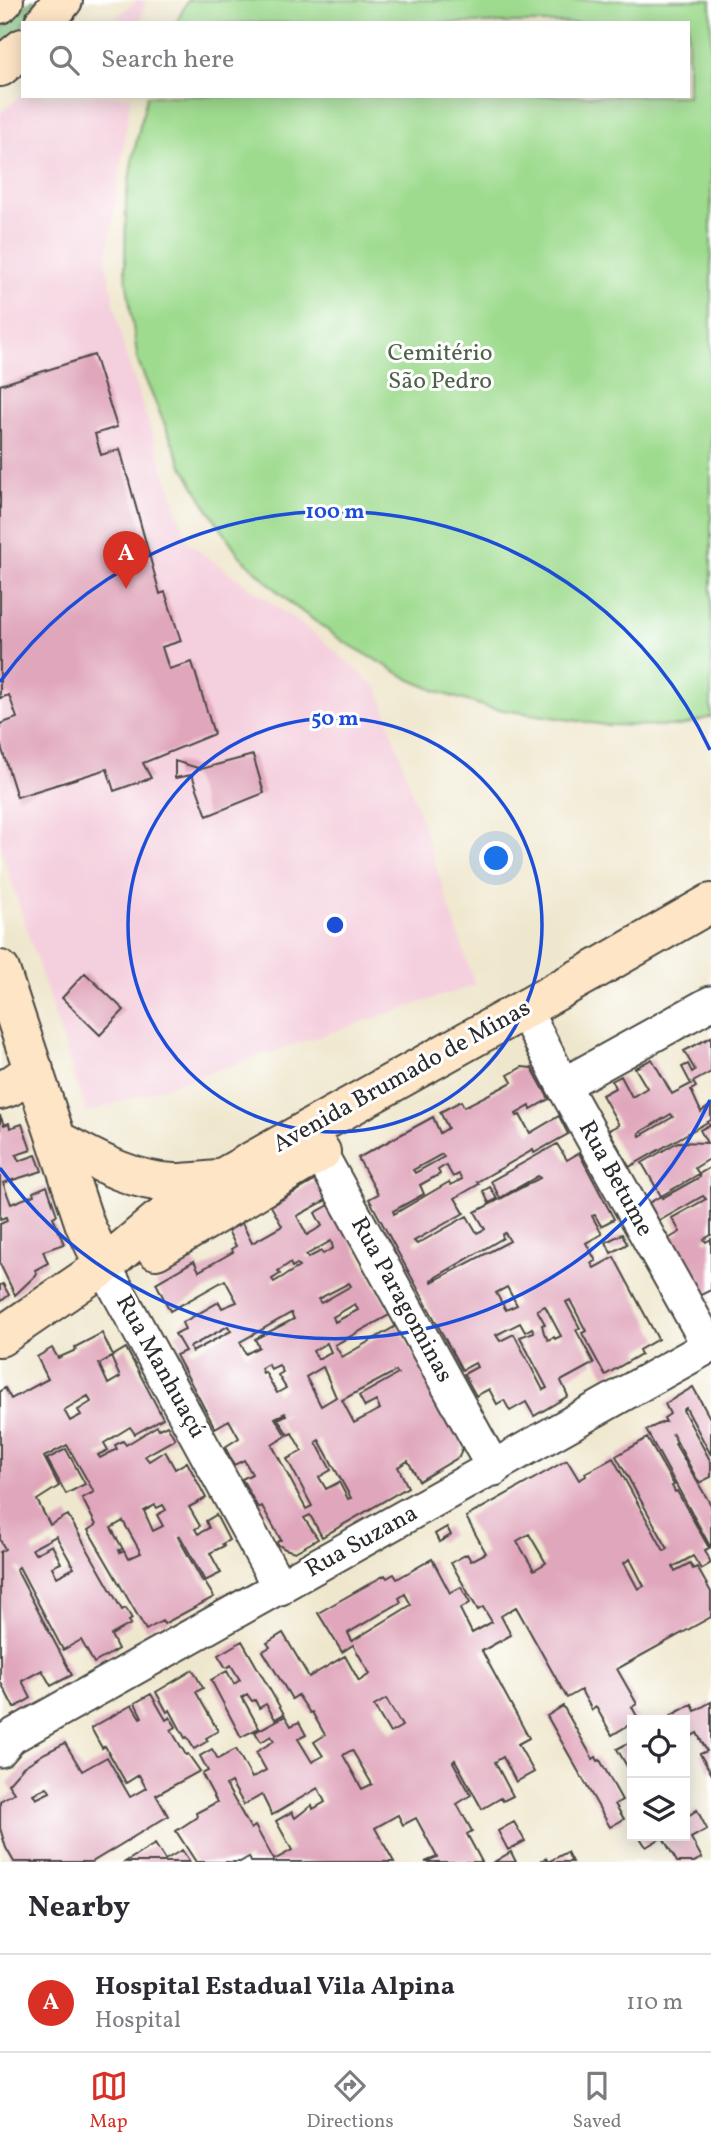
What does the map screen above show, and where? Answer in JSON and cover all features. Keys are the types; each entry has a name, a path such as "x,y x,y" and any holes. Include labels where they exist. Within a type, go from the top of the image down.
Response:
{"main road":[{"path":"0,4 4,0"},
{"path":"46,21 63,0"},
{"path":"0,67 21,50"},
{"name":"Avenida Brumado de Minas","path":"530,1020 711,903"},
{"name":"Avenida Brumado de Minas","path":"104,1266 136,1259 164,1246 314,1142 530,1020 711,926"},
{"name":"Rua Manhuaçú","path":"0,971 85,1225 104,1266"},
{"path":"0,1090 34,1070"},
{"path":"57,1140 103,1164 148,1179 174,1183 218,1180"},
{"name":"Avenida Brumado de Minas","path":"0,1337 104,1266 156,1222 218,1180 314,1142"}],"street":[{"path":"563,1085 711,1003"},
{"name":"Rua Betume","path":"530,1020 563,1085 710,1346"},
{"name":"Rua Paragominas","path":"314,1142 494,1469"},
{"name":"Rua Manhuaçú","path":"104,1266 280,1588"},
{"name":"Rua Suzana","path":"4,1742 710,1346"}],"shaded area":[{"path":"137,0 145,0 141,21 112,21"},
{"path":"21,96 21,98 131,98 106,263 124,349 188,543 316,635 378,688 475,985 86,1113 0,845 0,113"}],"green space":[{"path":"32,0 53,0 29,21 21,21 21,29 0,47 0,30"},
{"name":"Cemitério São Pedro","path":"188,0 711,0 711,717 680,726 605,725 490,708 441,693 411,680 341,640 290,603 240,556 182,465 138,362 125,270 126,200 147,98 690,98 690,21 177,21"}],"building":[{"path":"94,355 117,427 95,434 101,455 120,449 160,594 165,592 181,641 162,647 169,669 192,662 214,734 143,763 151,778 114,791 107,769 17,797 0,743 0,724 17,718 9,695 0,698 0,385"},
{"path":"253,755 264,793 207,816 192,775 175,778 175,761 201,769"},
{"path":"85,973 124,1010 100,1035 62,998"},
{"path":"711,1037 711,1072 693,1082 696,1087 691,1090 701,1112 711,1105 711,1120 629,1167 609,1130 619,1125 602,1095 615,1088 612,1081 621,1076 632,1097 647,1088 635,1068 652,1059 672,1094 691,1084 682,1067 688,1064 692,1072 695,1070 684,1051","holes":["671,1114 673,1117 640,1136 639,1133"]},
{"path":"522,1067 532,1068 549,1099 516,1114 520,1115 530,1133 559,1116 568,1134 534,1153 533,1150 477,1182 479,1184 455,1198 464,1213 414,1241 417,1244 467,1216 477,1233 485,1229 475,1212 540,1178 538,1176 500,1198 491,1181 557,1144 567,1160 579,1153 614,1219 601,1226 595,1215 592,1216 602,1234 586,1243 596,1261 591,1263 594,1268 614,1257 658,1339 639,1350 641,1354 605,1375 582,1333 586,1331 570,1300 566,1302 580,1328 576,1330 594,1363 561,1381 568,1396 534,1416 526,1402 510,1411 504,1400 497,1404 489,1389 476,1396 464,1374 477,1367 475,1363 462,1370 369,1199 378,1194 358,1158 433,1117 440,1133 448,1128 440,1112 461,1101 464,1107 501,1088 512,1082 508,1075","holes":["442,1154 444,1157 415,1173 413,1170","446,1165 453,1177 459,1174 462,1179 451,1185 449,1182 394,1214 393,1211 424,1194 420,1185 440,1174 438,1170","505,1233 510,1241 432,1282 431,1280 503,1238","507,1287 517,1305 506,1310 496,1293","545,1306 561,1336 548,1340 542,1325 545,1324 537,1310","520,1323 525,1332 532,1328 534,1332 520,1337 547,1388 543,1390 514,1334 500,1341 496,1335"]},
{"path":"0,1115 4,1125 9,1123 10,1128 22,1124 31,1150 16,1155 19,1161 36,1155 42,1171 3,1183 11,1204 34,1195 33,1192 47,1186 57,1215 53,1217 64,1244 43,1251 48,1263 35,1270 37,1274 15,1295 0,1264 0,1224 7,1221 6,1217 0,1219"},
{"path":"711,1124 711,1158 695,1168 699,1174 661,1196 642,1163 678,1142 707,1143 700,1130"},
{"path":"711,1167 711,1235 704,1239 706,1242 711,1239 711,1290 699,1296 668,1239 680,1232 672,1218 706,1199 703,1196 659,1221 649,1203 700,1177 699,1174"},
{"path":"318,1179 328,1199 297,1216 307,1235 322,1226 315,1213 331,1204 391,1314 335,1345 342,1357 398,1325 463,1445 459,1457 419,1481 408,1461 398,1467 408,1487 322,1537 310,1515 304,1518 318,1539 295,1552 276,1543 281,1540 262,1506 258,1508 242,1479 252,1474 244,1460 234,1465 225,1447 239,1438 229,1420 215,1428 176,1355 185,1351 175,1334 185,1329 182,1323 219,1302 222,1308 237,1302 225,1280 170,1311 156,1283 194,1261 199,1271 233,1252 231,1249 236,1246 228,1231 242,1223 252,1243 282,1226 271,1206","holes":["331,1241 333,1248 308,1258 306,1255","290,1263 292,1267 297,1264 299,1267 274,1282 272,1279","349,1283 351,1286 321,1303 318,1299","355,1304 358,1310 335,1322 333,1317","291,1313 294,1319 255,1339 259,1347 246,1354 240,1342","228,1326 231,1331 192,1352 190,1347","327,1343 331,1352 318,1359 313,1351","268,1364 271,1369 279,1365 283,1372 278,1375 286,1388 277,1393 265,1372 263,1373 261,1368","323,1367 336,1397 321,1406 306,1377","396,1371 398,1374 359,1396 365,1407 376,1401 380,1409 354,1423 342,1400","285,1413 286,1415 278,1419 288,1435 292,1433 302,1451 287,1459 312,1506 306,1509 272,1445 286,1436 275,1418","319,1440 351,1498 348,1499 339,1482 326,1489 319,1477 331,1470 316,1442"]},
{"path":"490,1187 497,1199 489,1203 483,1191"},
{"path":"622,1234 627,1244 611,1253 606,1242"},
{"path":"3,1284 9,1295 0,1302 0,1285"},
{"path":"102,1333 113,1356 126,1348 163,1418 135,1434 130,1427 104,1443 108,1450 98,1455 100,1458 117,1449 115,1445 123,1441 126,1445 157,1426 159,1429 167,1425 175,1439 145,1456 149,1461 165,1451 175,1469 187,1462 206,1498 189,1507 200,1526 195,1529 198,1534 209,1528 206,1521 216,1515 229,1540 222,1544 224,1546 210,1553 221,1573 205,1581 180,1536 178,1537 214,1597 164,1624 162,1621 146,1630 88,1530 96,1525 82,1498 94,1492 67,1445 44,1457 59,1486 37,1500 50,1525 68,1515 122,1610 126,1608 132,1619 129,1621 131,1624 111,1635 118,1649 94,1663 81,1640 63,1650 19,1567 16,1569 72,1675 51,1686 42,1670 22,1681 31,1698 14,1708 0,1681 0,1552 5,1549 0,1540 0,1391 5,1388 11,1399 48,1379 37,1357 52,1348 58,1358 76,1350 75,1347","holes":["111,1357 120,1377 108,1384 99,1364","88,1396 91,1402 78,1410 81,1415 70,1421 64,1410","155,1505 157,1508 163,1505 166,1510 157,1515 163,1526 153,1531 144,1511","123,1521 141,1553 128,1559 124,1551 120,1553 119,1550 123,1549 111,1528","56,1536 74,1568 57,1577 52,1567 61,1563 52,1545 35,1554 32,1549"]},
{"path":"693,1387 711,1420 711,1455 686,1408 683,1410 711,1462 711,1477 699,1483 677,1442 675,1444 711,1505 711,1548 646,1430 666,1422 664,1418 670,1414 665,1404"},
{"path":"647,1438 674,1485 672,1486 675,1492 677,1491 709,1548 705,1550 711,1563 701,1569 693,1556 673,1567 675,1571 690,1563 693,1569 697,1567 711,1592 711,1617 617,1669 637,1704 632,1707 636,1715 627,1715 627,1726 612,1735 596,1707 592,1710 581,1690 567,1698 516,1607 501,1616 511,1635 482,1651 529,1738 518,1744 534,1772 516,1782 503,1757 495,1762 513,1796 503,1801 501,1798 482,1809 455,1760 453,1762 471,1795 457,1804 472,1831 467,1834 482,1862 425,1862 437,1857 416,1818 403,1825 398,1815 375,1828 394,1862 251,1862 249,1857 240,1862 196,1862 176,1831 197,1817 196,1813 217,1802 202,1774 208,1771 200,1756 212,1749 218,1759 236,1749 252,1778 266,1770 256,1752 274,1741 271,1736 261,1742 255,1732 285,1716 291,1726 299,1722 306,1735 298,1739 312,1762 323,1756 314,1742 325,1735 298,1695 292,1699 263,1651 270,1647 267,1643 283,1633 309,1677 345,1656 359,1681 370,1674 353,1645 342,1652 318,1613 385,1575 387,1578 394,1574 397,1579 432,1559 450,1593 461,1587 470,1603 460,1609 472,1633 492,1622 483,1607 478,1610 451,1563 467,1554 471,1561 486,1553 466,1517 567,1460 579,1480 586,1476 585,1473 613,1458 664,1551 668,1549 616,1456","holes":["529,1534 546,1563 534,1570 517,1541","630,1559 644,1586 638,1589 624,1563","405,1594 411,1605 352,1641 348,1633 401,1602 399,1598","386,1699 402,1726 390,1733 374,1706","352,1750 372,1784 362,1789 343,1755","231,1782 244,1805 262,1795 272,1815 318,1788 325,1802 313,1809 312,1805 295,1818 292,1812 276,1821 292,1850 274,1860 255,1826 251,1829 226,1785"]},
{"path":"66,1449 85,1484 66,1494 47,1459"},
{"path":"447,1527 451,1535 439,1542 435,1534"},
{"path":"242,1641 284,1714 275,1719 266,1704 259,1708 255,1700 252,1701 247,1694 242,1697 259,1728 241,1737 211,1680 227,1671 234,1684 240,1680 231,1665 226,1668 218,1655"},
{"path":"193,1670 203,1688 196,1692 218,1731 194,1749 156,1692"},
{"path":"151,1694 166,1720 170,1717 176,1727 171,1730 186,1755 188,1754 200,1771 156,1795 168,1816 92,1862 14,1862 0,1828 0,1801 14,1793 8,1784 23,1767 45,1753 65,1743 82,1771 107,1757 130,1797 146,1788 139,1775 126,1783 105,1746 102,1748 91,1728 132,1705 140,1718 142,1717 135,1703","holes":["47,1787 50,1792 36,1799 33,1794"]},
{"path":"711,1702 711,1773 700,1754 707,1751 697,1733 690,1737 690,1715 672,1715 692,1704 695,1711"},
{"path":"563,1706 593,1759 596,1757 600,1760 622,1800 615,1804 624,1819 610,1827 547,1716"},
{"path":"627,1744 627,1766 617,1749"},
{"path":"697,1810 707,1829 691,1838 702,1858 694,1862 677,1862 665,1841 690,1841 690,1815"},
{"path":"514,1822 525,1841 508,1850 498,1831"},
{"path":"642,1841 656,1841 646,1847"},
{"path":"155,1844 165,1860 182,1850 190,1862 125,1862"},
{"path":"511,1852 516,1862 494,1862"},
{"path":"567,1852 572,1862 548,1862"}],"place":[{"name":"Hospital Estadual Vila Alpina","path":"126,589"}]}
